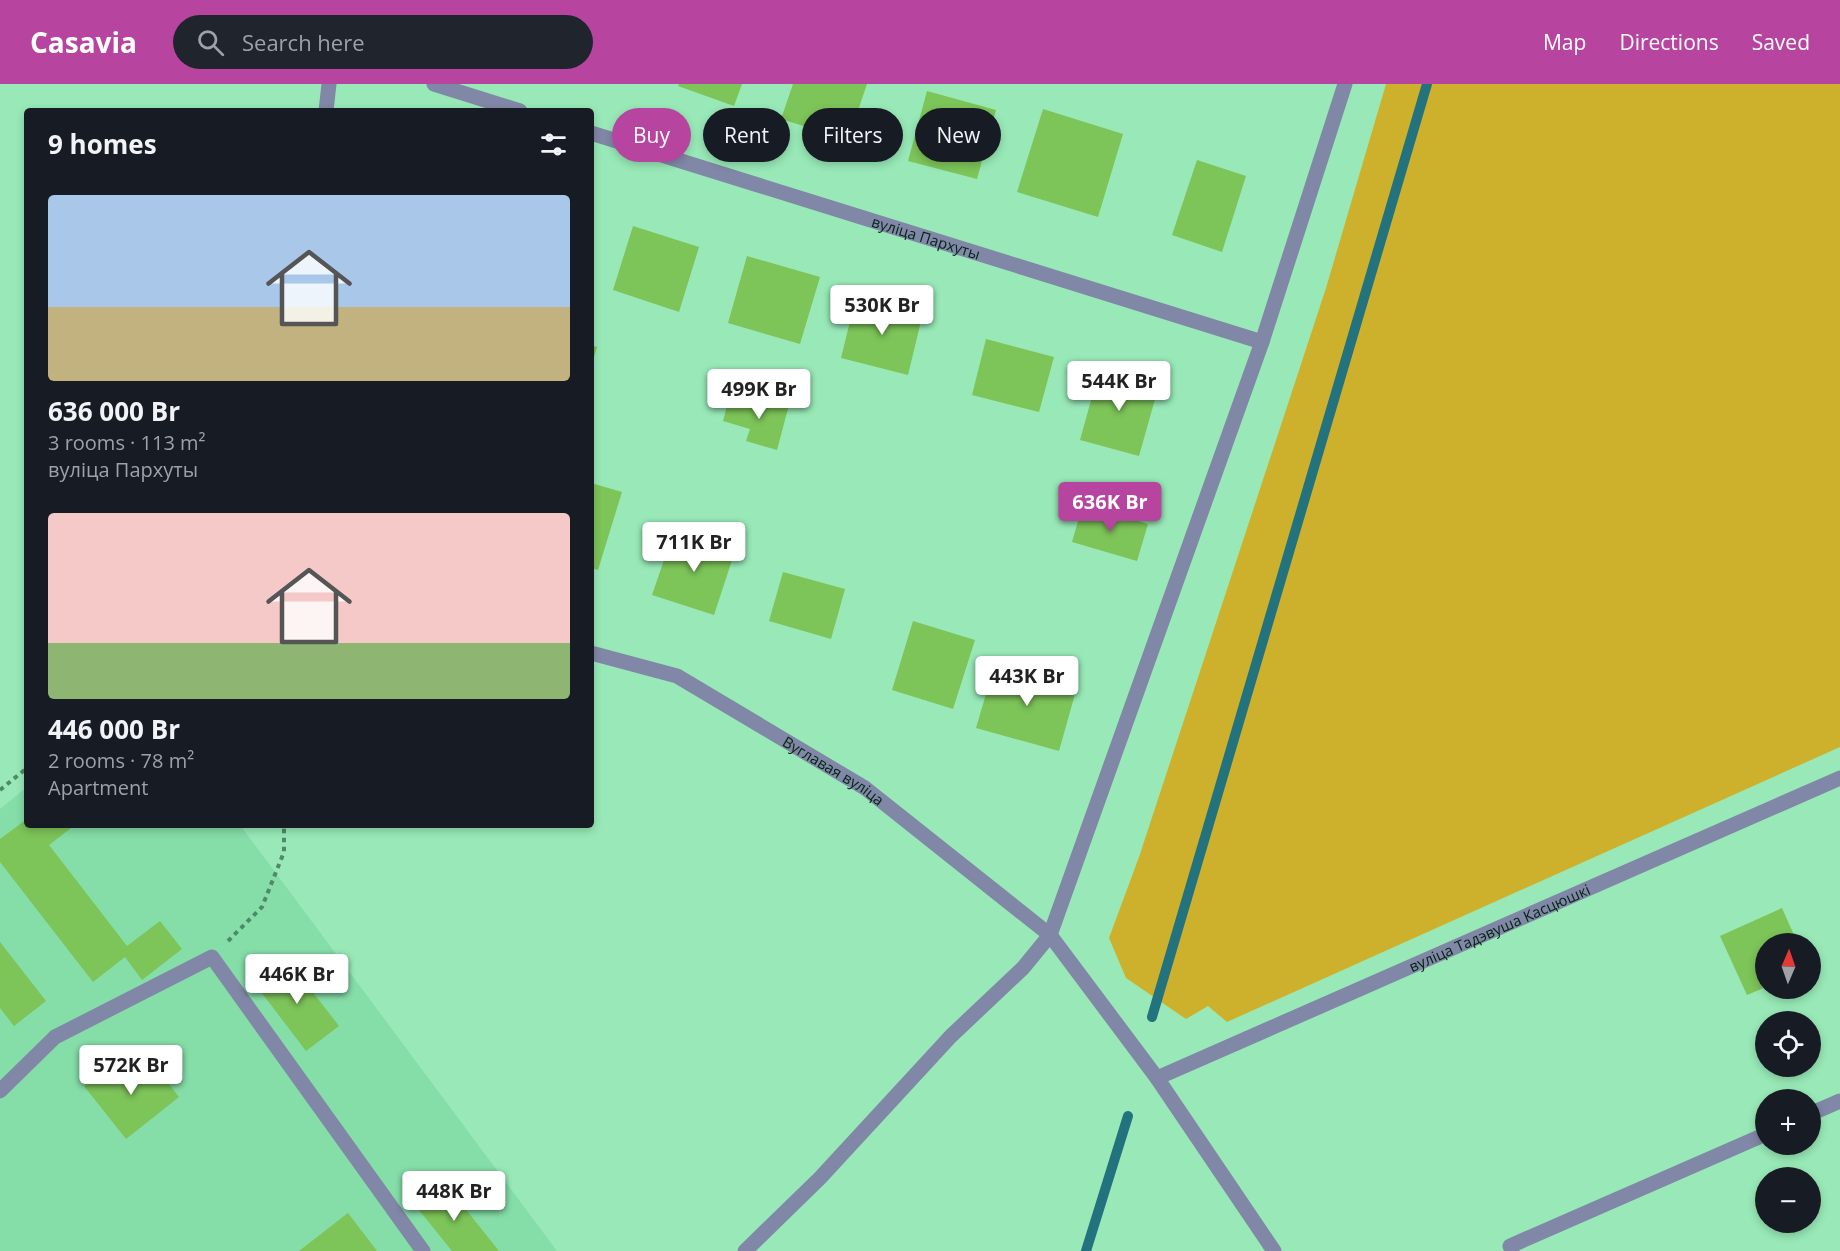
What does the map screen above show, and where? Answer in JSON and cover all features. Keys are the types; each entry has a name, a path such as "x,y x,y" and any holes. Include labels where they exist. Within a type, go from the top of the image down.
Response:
{"street":[{"path":"326,108 329,84"},
{"path":"434,84 510,108"},
{"path":"745,1251 820,1178 951,1036 1023,968 1050,935 1262,342 1345,84"},
{"name":"вуліца Пархуты","path":"594,134 1262,342"},
{"name":"Вуглавая вуліца","path":"594,654 677,676 865,788 1050,935 1157,1078 1274,1251"},
{"name":"вуліца Тадэвуша Касцюшкі","path":"1157,1078 1840,778"},
{"path":"0,1091 55,1036 212,957 423,1251"},
{"path":"1821,1109 1840,1101"},
{"path":"1512,1251 1510,1246 1755,1139"}],"path":[{"path":"0,790 24,770"},
{"path":"212,957 262,907 284,852 284,828"}],"shaded area":[{"path":"1386,84 1840,84 1840,747 1227,1022 1208,1006 1186,1019 1126,978 1109,938 1139,857 1326,288"},
{"path":"24,789 24,828 242,828 557,1251 0,1251 0,809"}],"building":[{"path":"679,84 742,84 734,106 678,86"},
{"path":"793,84 867,84 859,108 802,108 802,126 790,122 790,108 785,108"},
{"path":"927,91 989,108 922,108"},
{"path":"1043,109 1123,134 1098,217 1017,192"},
{"path":"915,135 915,162 982,162 977,179 908,161"},
{"path":"1197,160 1246,176 1222,252 1172,235"},
{"path":"633,226 699,247 679,312 613,290"},
{"path":"747,256 820,277 800,344 728,323"},
{"path":"856,297 923,313 908,375 841,358"},
{"path":"986,339 1054,357 1039,412 972,395"},
{"path":"1100,368 1159,385 1139,456 1080,440"},
{"path":"759,396 789,405 777,450 746,441 750,429 723,421 729,398 756,406"},
{"path":"594,484 622,492 598,570 594,569"},
{"path":"1083,504 1148,524 1137,561 1072,542"},
{"path":"674,531 735,551 714,615 652,595"},
{"path":"783,572 845,589 831,639 769,621"},
{"path":"913,621 975,640 953,709 892,690"},
{"path":"995,663 1077,687 1059,751 976,728"},
{"path":"24,821 24,828 71,828 49,845 127,946 160,921 182,949 142,980 125,957 93,982 0,862 0,839"},
{"path":"1782,908 1793,933 1755,933 1755,992 1747,995 1720,936"},
{"path":"0,942 46,1001 14,1026 0,1008"},
{"path":"287,959 339,1026 306,1051 255,984"},
{"path":"121,1058 139,1081 156,1068 179,1097 126,1139 84,1086"},
{"path":"444,1182 499,1251 452,1251 415,1205"},
{"path":"348,1213 377,1251 299,1251"}],"waterway":[{"path":"1152,1017 1427,84"},
{"path":"1086,1251 1128,1116"}]}
